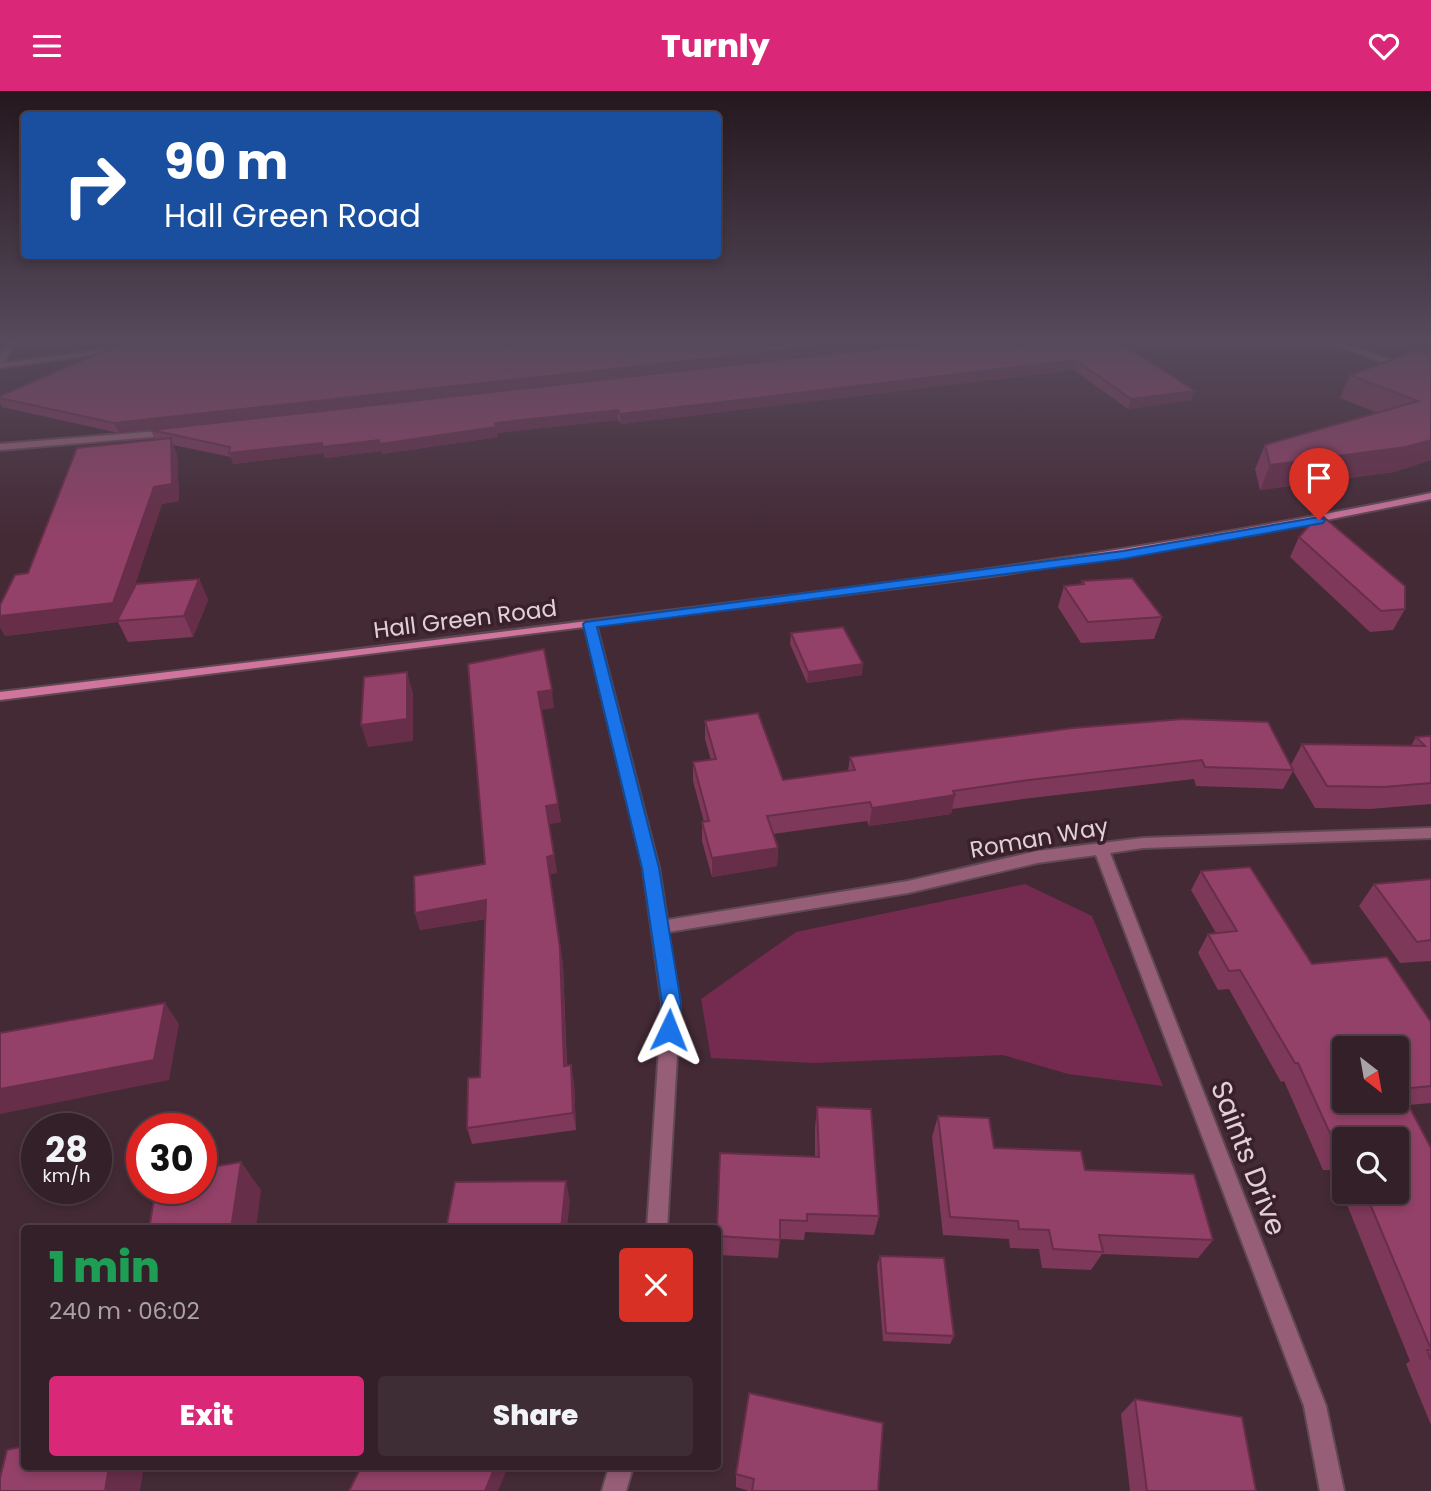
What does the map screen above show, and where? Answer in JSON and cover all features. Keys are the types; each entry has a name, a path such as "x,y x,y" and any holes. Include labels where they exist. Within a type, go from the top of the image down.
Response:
{"street":[{"path":"0,447 178,432"},
{"name":"Hall Green Road","path":"0,696 1123,555 1294,526 1431,496"},
{"path":"590,624 650,868 671,1003 657,1225"},
{"name":"Roman Way","path":"660,927 908,887 1037,857 1143,843 1431,833"},
{"name":"Saints Drive","path":"1101,849 1315,1406 1332,1491"},
{"path":"614,1491 620,1470"}],"shaded area":[{"path":"1025,884 1092,916 1163,1086 1068,1074 1003,1055 814,1063 711,1058 701,999 796,932"}],"building":[{"path":"33,405 277,405 114,423"},
{"path":"372,405 693,405 620,414 618,410 495,423 496,427 380,444 379,440 322,447 322,443 229,453 230,447 151,430"},
{"path":"1403,405 1431,405 1431,440 1406,447 1270,465 1265,445"},
{"path":"171,438 172,484 154,487 113,603 0,616 0,605 15,575 28,573 77,448"},
{"path":"1320,514 1405,586 1405,609 1381,611 1299,537"},
{"path":"1132,578 1162,617 1088,622 1064,586 1084,584 1082,581"},
{"path":"199,579 184,616 117,621 136,584"},
{"path":"843,627 863,664 808,672 791,633"},
{"path":"544,649 552,690 538,692 558,804 546,806 554,855 547,857 560,948 564,1066 571,1065 573,1113 467,1128 468,1078 480,1077 486,900 415,913 414,876 485,864 468,664"},
{"path":"407,672 407,719 361,725 364,677"},
{"path":"758,713 783,780 855,770 850,757 1073,728 1183,719 1268,722 1293,770 1205,767 1202,760 953,791 955,795 872,808 870,802 767,816 778,848 712,858 702,822 709,821 693,762 716,759 705,721"},
{"path":"1431,736 1431,783 1384,787 1327,786 1302,744 1425,746 1416,737"},
{"path":"1250,867 1312,964 1387,957 1431,1022 1431,1086 1409,1088 1409,1036 1332,1036 1332,1113 1409,1113 1409,1106 1431,1148 1431,1349 1370,1204 1409,1204 1409,1127 1332,1127 1332,1138 1298,1063 1295,1063 1240,970 1229,971 1208,934 1237,931 1201,871"},
{"path":"1431,879 1431,940 1417,942 1374,884"},
{"path":"165,1003 154,1060 0,1089 0,1033"},
{"path":"817,1107 871,1109 879,1216 807,1214 807,1221 780,1220 780,1240 721,1236 721,1225 717,1225 720,1153 819,1157"},
{"path":"938,1116 989,1118 994,1148 1081,1151 1085,1170 1194,1174 1213,1240 1099,1235 1103,1252 1053,1249 1049,1230 1019,1229 1018,1221 950,1217"},
{"path":"241,1162 232,1225 150,1225 153,1204 217,1204 217,1166"},
{"path":"566,1181 561,1225 447,1225 455,1182"},
{"path":"880,1256 944,1258 954,1336 886,1333"},
{"path":"749,1393 883,1423 878,1491 752,1491 754,1479 736,1474"},
{"path":"1135,1399 1242,1417 1256,1491 1147,1491"},
{"path":"21,1447 21,1470 108,1470 105,1491 0,1491 0,1478 7,1450"},
{"path":"360,1470 494,1470 485,1491 349,1491"}],"route":[{"path":"669,1030 671,1003 650,868 590,624 1123,555 1319,520"}]}
